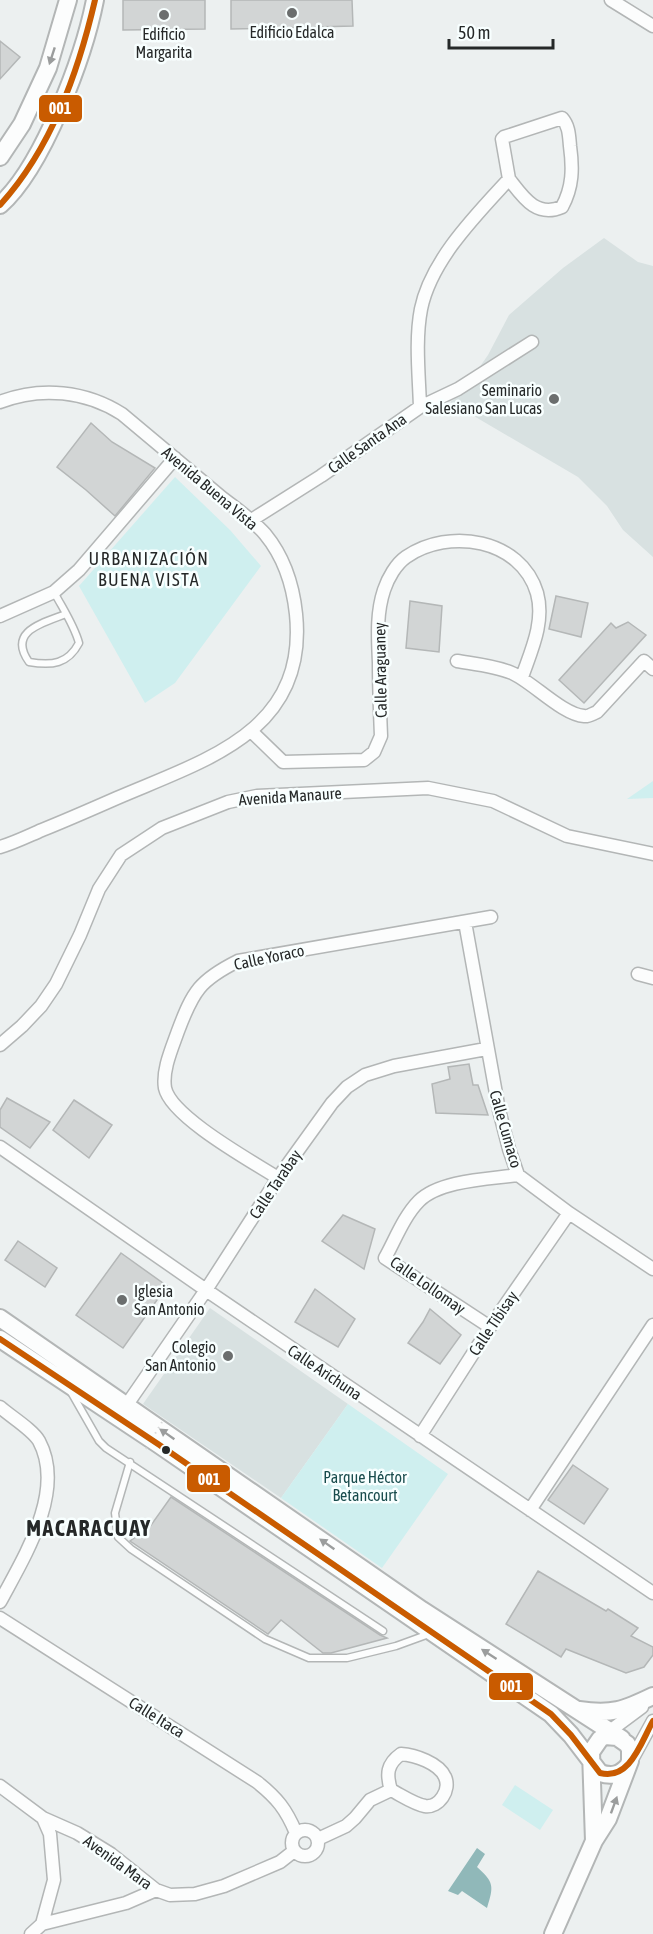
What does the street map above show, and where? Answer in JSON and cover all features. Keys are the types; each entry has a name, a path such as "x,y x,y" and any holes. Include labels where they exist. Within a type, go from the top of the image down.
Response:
{"street":[{"path":"55,0 60,29"},
{"path":"0,157 13,140 32,105 48,68 68,0"},
{"path":"0,205 23,178 52,124 87,35 96,0"},
{"path":"611,0 653,26"},
{"path":"562,118 569,134 573,172 562,207 553,211 541,211 530,203 508,179 502,139 562,118"},
{"name":"Calle Santa Ana","path":"250,521 321,476 420,407 419,340 421,310 428,284 477,213 508,179"},
{"path":"420,407 458,389 532,342"},
{"name":"Avenida Buena Vista","path":"0,402 37,393 60,392 102,403 123,414 265,534 283,562 295,604 297,646 292,670 268,714 251,732 229,748 0,847"},
{"path":"0,616 54,592 79,570 175,458"},
{"name":"Calle Araguaney","path":"251,732 284,762 364,760 375,752 381,736 377,631 378,610 384,589 393,572 406,557 448,541 471,541 495,547 513,557 526,572 537,593 539,615 537,632 522,677"},
{"path":"457,660 508,671 522,677 533,688 577,715 586,717 597,712 644,661 653,669"},
{"name":"Avenida Manaure","path":"0,1045 41,1006 56,984 73,952 99,889 121,855 162,828 228,801 258,796 428,788 493,801 567,836 653,854"},
{"name":"Calle Yoraco","path":"278,1178 193,1123 170,1100 165,1089 165,1076 170,1054 189,1001 196,991 205,980 238,961 491,917"},
{"name":"Calle Cumaco","path":"465,922 486,1049 499,1110 518,1175 569,1213 653,1269"},
{"path":"638,974 653,978"},
{"name":"Calle Tarabay","path":"126,1406 206,1290 278,1178 332,1103 347,1087 365,1075 394,1066 486,1049"},
{"name":"Calle Arichuna","path":"0,1147 206,1290 653,1593"},
{"name":"Calle Lollomay","path":"490,1327 385,1258 411,1212 429,1193 462,1183 518,1175"},
{"name":"Calle Tibisay","path":"420,1436 490,1327 569,1213"},
{"path":"0,1318 422,1610 630,1749 630,1761 608,1819 594,1841 553,1934"},
{"path":"530,1509 653,1325"},
{"path":"0,1339 176,1456 551,1714 571,1735 600,1773 607,1775 623,1772 653,1721"},
{"path":"0,1407 38,1438 49,1470 46,1496 39,1522 22,1563 0,1602"},
{"name":"Calle Itaca","path":"0,1618 257,1782 278,1799 297,1833"},
{"path":"573,1709 613,1712 653,1698"},
{"path":"594,1841 591,1752 653,1698"},
{"path":"401,1754 410,1755 433,1765 446,1778 445,1793 440,1800 428,1806 421,1805 391,1790 387,1776 389,1768 393,1760 401,1754"},
{"name":"Avenida Mara","path":"0,1786 43,1818 77,1833 111,1854 156,1890 170,1895 195,1894 224,1886 280,1863 294,1851"},
{"path":"318,1839 345,1826 370,1800 391,1790"},
{"path":"42,1924 54,1880 50,1834 43,1818"},
{"path":"306,1830 311,1831 318,1839 316,1851 312,1855 302,1856 294,1851 291,1841 297,1833 306,1830"},
{"path":"31,1934 42,1924 126,1904 156,1890"}],"lane":[{"path":"54,592 66,614 79,643 73,655 60,662 42,664 29,662 23,653 22,642 27,632 37,625 66,614"},
{"path":"68,1386 99,1441 106,1448 383,1631"},
{"path":"130,1462 115,1513 118,1537 131,1549 266,1639 309,1658 347,1658 396,1646 433,1633"}],"path":[{"path":"146,1449 162,1422"}],"shaded area":[{"name":"Seminario Salesiano San Lucas","path":"604,238 638,262 653,266 653,557 623,530 607,506 578,477 450,402 460,395 488,355 509,315 563,268"},
{"name":"Colegio San Antonio","path":"210,1308 348,1404 281,1498 143,1404"},
{"path":"477,1848 485,1854 477,1867 491,1885 487,1908 462,1891 458,1895 448,1891"}],"green space":[{"path":"175,477 230,530 261,566 175,683 145,703 79,586"},
{"path":"653,781 653,798 627,799"},
{"name":"Parque Héctor Betancourt","path":"348,1404 448,1474 382,1568 281,1498"},
{"path":"515,1785 553,1810 540,1830 502,1805"}],"building":[{"name":"Edificio Margarita","path":"123,0 205,0 205,29 123,30"},
{"name":"Edificio Edalca","path":"231,0 352,0 353,26 231,29"},
{"path":"0,41 20,57 0,79"},
{"path":"91,423 112,442 155,468 115,516 57,467"},
{"path":"556,596 588,603 581,637 549,629"},
{"path":"410,601 442,606 439,652 406,648"},
{"path":"628,622 646,635 584,703 559,680 611,623 616,628"},
{"path":"469,1064 473,1085 478,1085 488,1115 436,1113 432,1084 450,1079 448,1067"},
{"path":"7,1098 50,1122 30,1148 0,1127 0,1110"},
{"path":"74,1100 112,1125 89,1158 53,1130"},
{"path":"343,1215 375,1229 364,1269 322,1241"},
{"path":"18,1241 57,1268 45,1287 5,1260"},
{"name":"Iglesia San Antonio","path":"121,1253 167,1286 123,1348 76,1315"},
{"path":"315,1289 355,1319 338,1347 295,1322"},
{"path":"430,1309 461,1335 440,1364 408,1343"},
{"path":"573,1465 608,1489 584,1524 548,1500"},
{"path":"171,1497 387,1638 331,1653 323,1653 281,1620 268,1634 130,1541 149,1528"},
{"path":"538,1571 638,1628 631,1636 653,1647 653,1655 644,1667 626,1673 566,1649 561,1657 506,1624"}],"transit line":[{"name":"001","path":"0,205 34,160 48,135 71,82 95,0"},
{"name":"001","path":"0,1339 158,1444 551,1714 571,1735 600,1773 610,1774 627,1766 639,1749 653,1721"}],"place":[{"name":"Edificio Edalca","path":"292,13"},
{"name":"Edificio Margarita","path":"164,15"},
{"name":"Seminario Salesiano San Lucas","path":"554,399"},
{"name":"Iglesia San Antonio","path":"122,1300"},
{"name":"Colegio San Antonio","path":"228,1356"}],"district":[{"name":"URBANIZACIÓN BUENA VISTA","path":"149,568"},
{"name":"MACARACUAY","path":"89,1528"}]}
